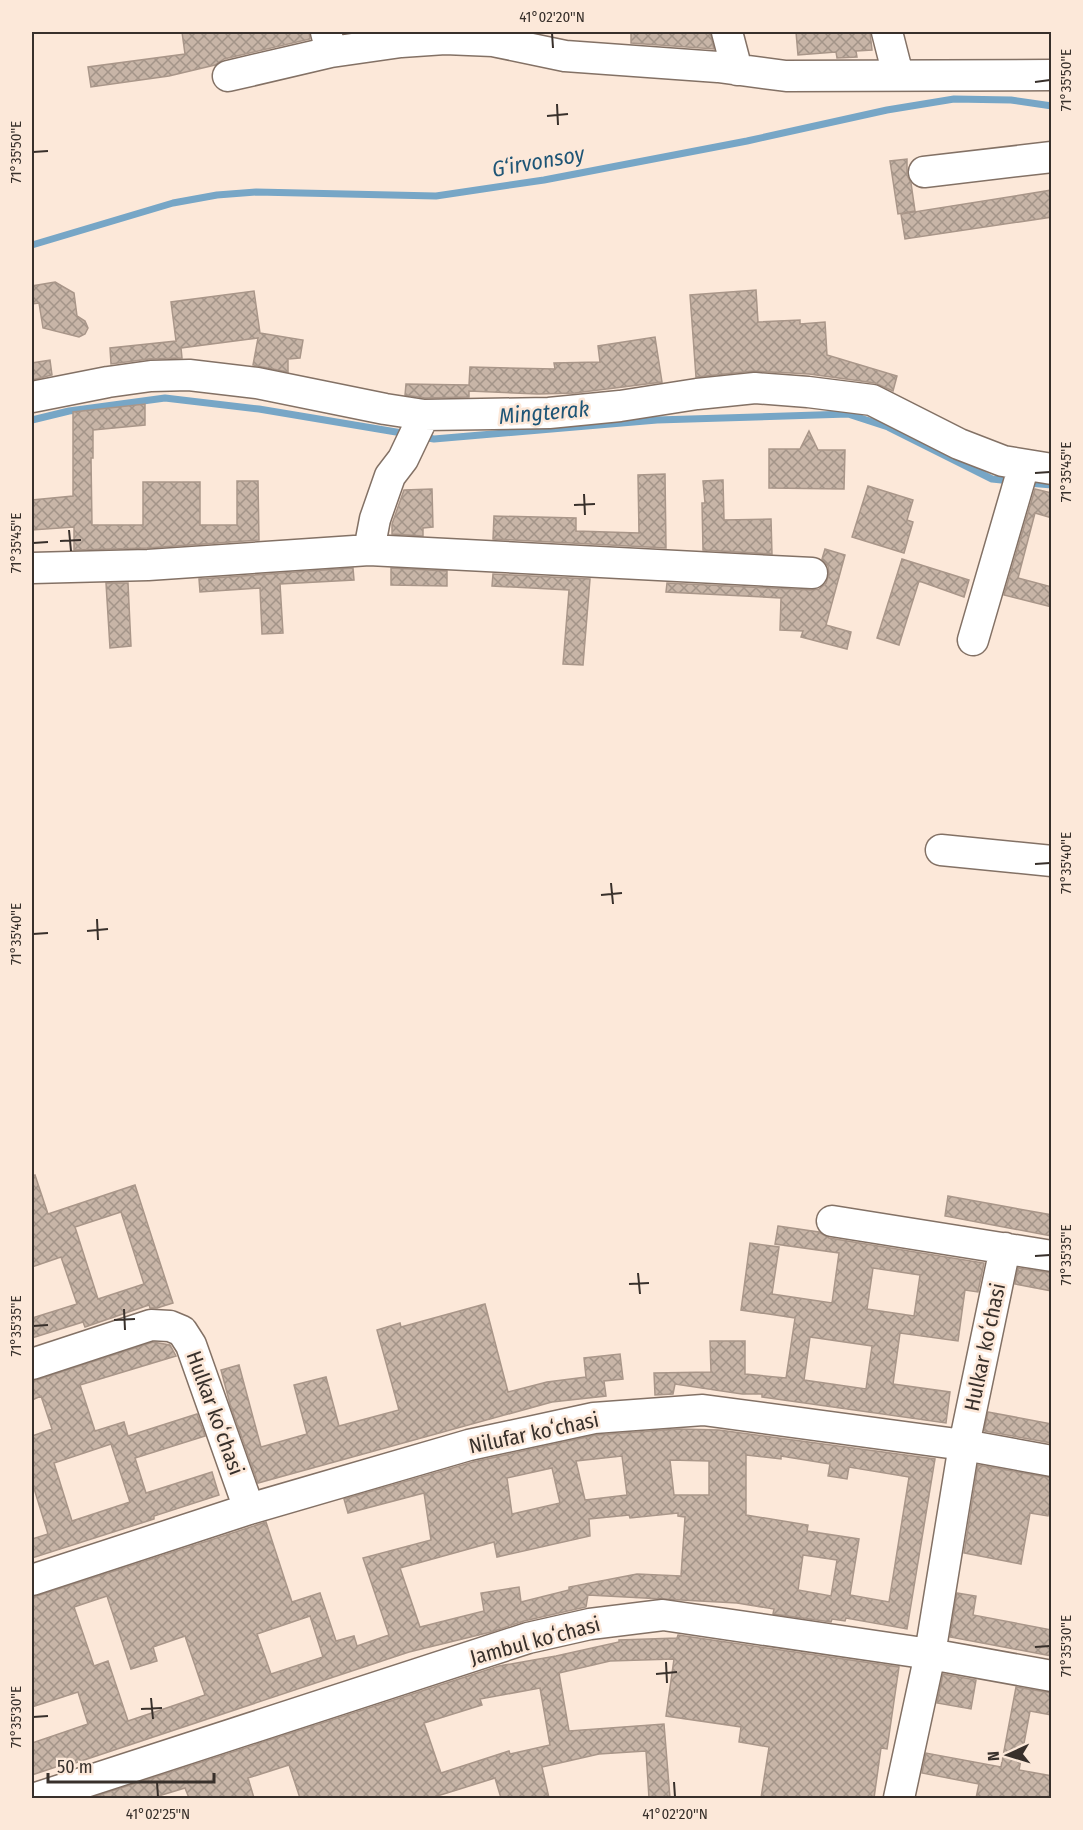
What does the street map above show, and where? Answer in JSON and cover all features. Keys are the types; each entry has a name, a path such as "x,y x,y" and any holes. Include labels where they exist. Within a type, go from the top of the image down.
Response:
{"street":[{"path":"727,32 737,70"},
{"path":"887,32 898,75"},
{"path":"228,76 328,42 401,42 445,39 562,44 786,76 1052,75"},
{"path":"924,172 1052,157"},
{"path":"32,397 108,382 151,376 189,375 257,382 385,409 422,422 620,406 755,388 872,400 959,444 1003,461 1038,467 973,640"},
{"path":"369,550 375,519 390,476 403,459 422,422"},
{"path":"32,568 148,565 369,550 812,573"},
{"path":"941,850 1052,861"},
{"path":"832,1221 1052,1256"},
{"name":"Hulkar koʻchasi","path":"899,1798 930,1654 964,1445 1005,1248"},
{"name":"Hulkar koʻchasi","path":"32,1364 151,1325 170,1326 182,1331 191,1345 249,1509"},
{"name":"Nilufar koʻchasi","path":"32,1580 249,1509 469,1445 594,1418 703,1410 964,1445 1052,1461"},
{"name":"Jambul koʻchasi","path":"36,1798 528,1638 590,1624 663,1615 930,1654 1052,1676"}],"building":[{"path":"182,32 309,32 310,39 224,59 215,65 169,76 91,87 88,67 185,54"},
{"path":"631,32 710,32 714,49 631,43"},
{"path":"796,32 870,32 872,50 856,51 857,57 837,58 836,52 798,55"},
{"path":"907,159 907,175 911,183 915,211 898,214 890,161"},
{"path":"1052,190 1052,217 905,239 901,214"},
{"path":"55,282 74,293 77,316 85,321 88,328 85,334 79,337 43,328 39,303 32,304 32,286"},
{"path":"756,290 758,322 800,320 800,324 825,322 827,355 897,376 893,391 875,383 809,374 753,371 696,377 690,295"},
{"path":"254,291 260,333 303,340 300,358 288,359 288,372 253,365 258,338 181,348 182,358 111,364 110,348 176,341 171,302"},
{"path":"655,337 662,382 575,393 469,391 469,397 425,398 405,395 406,384 469,385 470,367 555,369 554,363 600,362 598,346"},
{"path":"50,360 52,375 32,380 32,363"},
{"path":"145,404 145,425 93,430 92,525 143,525 143,482 200,482 200,525 237,525 237,481 258,481 259,540 147,548 74,550 74,527 32,530 32,500 73,496 73,412"},
{"path":"809,431 818,450 845,450 844,489 769,488 769,449 800,449"},
{"path":"665,474 666,548 493,539 494,516 576,518 576,531 639,533 638,475"},
{"path":"723,480 724,520 771,519 772,554 703,550 702,503 705,503 703,481"},
{"path":"868,486 913,500 907,520 913,522 904,553 852,537"},
{"path":"432,489 433,527 423,528 423,536 392,534 392,524 404,490"},
{"path":"1035,489 1052,493 1052,518 1035,513 1018,578 1052,587 1052,607 1004,595"},
{"path":"825,549 845,555 826,625 851,632 847,649 801,637 803,631 780,630 781,598 666,592 667,583 819,589 826,583 829,574 828,566 822,559"},
{"path":"902,559 969,580 964,597 919,581 899,645 877,638"},
{"path":"353,568 354,580 280,584 283,633 262,634 260,588 200,592 199,579"},
{"path":"391,568 447,571 447,586 391,585"},
{"path":"493,574 590,579 583,665 563,664 569,590 492,586"},
{"path":"106,583 128,583 131,646 110,648"},
{"path":"35,1175 48,1214 135,1185 173,1303 157,1308 150,1308 149,1305 85,1327 83,1322 32,1338 32,1318 77,1304 61,1257 32,1267 32,1176","holes":["121,1212 144,1284 98,1299 75,1227"]},
{"path":"948,1196 1052,1215 1052,1236 945,1216"},
{"path":"778,1226 819,1232 829,1238 984,1263 978,1292 965,1290 958,1341 900,1333 893,1384 950,1392 946,1423 762,1397 762,1394 742,1394 675,1384 673,1394 655,1395 654,1373 711,1372 710,1341 745,1341 745,1374 786,1378 795,1318 741,1310 750,1243 779,1247 772,1294 832,1303 839,1253 775,1244","holes":["873,1268 920,1275 914,1316 867,1309","810,1337 872,1346 866,1389 804,1380"]},
{"path":"1018,1268 1052,1273 1052,1291 1015,1284"},
{"path":"485,1304 508,1392 547,1382 586,1377 584,1358 620,1354 623,1379 604,1381 606,1396 552,1402 258,1483 230,1404 221,1370 239,1365 261,1447 307,1434 294,1385 326,1377 339,1426 399,1410 377,1330 400,1323 401,1327"},
{"path":"153,1342 170,1345 176,1356 80,1385 95,1431 124,1422 128,1436 197,1414 205,1436 135,1458 146,1493 212,1472 219,1495 154,1516 154,1519 32,1558 32,1539 48,1534 32,1482 32,1436 52,1429 41,1396 32,1400 32,1381","holes":["111,1444 130,1502 72,1521 54,1463"]},
{"path":"988,1412 1052,1424 1052,1443 984,1431"},
{"path":"679,1429 719,1430 935,1459 907,1629 846,1618 845,1621 832,1619 831,1622 773,1614 774,1609 737,1603 588,1595 586,1607 409,1652 72,1764 71,1762 32,1775 32,1743 88,1724 78,1692 32,1707 32,1597 266,1522 292,1602 320,1593 336,1641 354,1636 357,1646 389,1635 363,1558 431,1540 424,1493 348,1513 344,1499 473,1462 596,1435","holes":["746,1455 781,1459 781,1456 830,1464 828,1476 847,1479 849,1467 909,1477 889,1602 850,1595 859,1539 807,1531 808,1525 746,1515","622,1456 627,1495 585,1500 576,1461","670,1460 709,1461 709,1495 674,1495","552,1468 560,1503 512,1514 507,1478","678,1513 678,1516 685,1517 681,1576 637,1574 569,1587 569,1590 521,1602 519,1587 481,1593 484,1611 420,1627 400,1568 494,1542 497,1557 590,1536 589,1519 629,1515 630,1518","803,1555 837,1560 831,1596 798,1590","107,1596 131,1669 157,1661 153,1647 185,1636 205,1695 128,1721 108,1661 94,1666 74,1607","310,1616 323,1657 271,1674 257,1634"]},
{"path":"978,1465 1052,1478 1052,1496 1048,1516 1030,1513 1021,1564 964,1553"},
{"path":"957,1593 976,1596 973,1615 1052,1630 1052,1656 950,1637"},
{"path":"678,1635 899,1667 887,1749 881,1748 874,1798 761,1798 769,1747 739,1742 741,1727 666,1716 674,1659 610,1661 559,1673 569,1731 664,1724 670,1798 649,1798 646,1751 599,1754 542,1767 549,1798 501,1798 495,1778 431,1798 300,1798 289,1765 248,1778 254,1798 189,1798 185,1788 152,1798 90,1798 499,1666 556,1656 619,1642 619,1640 677,1638","holes":["540,1688 550,1745 510,1754 509,1751 441,1773 424,1723 482,1705 480,1699"]},
{"path":"943,1674 976,1680 971,1709 937,1703"},
{"path":"1016,1687 1052,1693 1052,1715 1030,1711 1019,1770 1052,1776 1052,1798 976,1798 979,1784 922,1773 926,1753 1001,1767"}],"waterway":[{"name":"G‘irvonsoy","path":"32,245 173,203 217,195 256,192 436,196 544,180 747,141 887,110 954,99 1011,100 1052,106"},
{"name":"Mingterak","path":"32,420 69,411 165,398 259,409 408,434"},
{"name":"Mingterak","path":"422,437 434,439 657,420 848,414 888,427 992,479 1011,481"},
{"name":"Mingterak","path":"1028,483 1052,485"}]}
